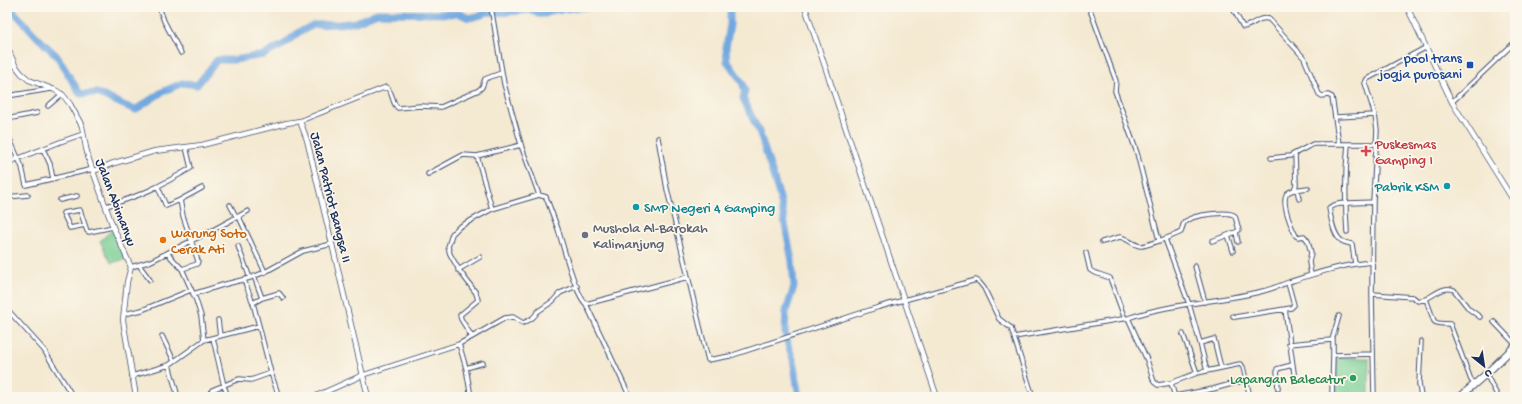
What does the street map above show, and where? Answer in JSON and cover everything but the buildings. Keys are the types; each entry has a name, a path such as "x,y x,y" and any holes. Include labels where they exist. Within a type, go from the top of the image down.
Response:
{"highway":[{"path":"1460,397 1515,345"}],"street":[{"path":"159,7 164,21 181,53"},
{"path":"805,7 937,397"},
{"path":"1089,7 1116,81 1114,92 1137,152 1159,240"},
{"path":"1232,7 1243,27 1246,27 1260,18 1269,19 1304,58 1319,94 1322,96 1332,96 1339,144"},
{"path":"1407,7 1452,102 1515,203"},
{"path":"491,11 501,73 521,145 539,195"},
{"path":"1452,102 1515,42"},
{"name":"Jalan Abimanyu","path":"7,47 20,73 29,80 62,94 80,121 93,170 113,227 131,267 127,282 123,320 136,397"},
{"path":"1374,397 1372,294 1373,202 1377,130 1375,115 1365,81 1426,48"},
{"path":"7,68 15,65"},
{"path":"300,121 386,87 390,90 395,105 398,108 420,106 441,107 481,89 485,79 501,73"},
{"path":"7,96 52,89"},
{"path":"48,106 62,94"},
{"path":"7,119 37,114"},
{"path":"1336,117 1375,115"},
{"name":"Jalan Patriot Bangsa II","path":"110,164 155,151 202,145 300,121 307,140 368,397"},
{"path":"7,133 18,158 26,185 93,170 110,164"},
{"path":"7,163 83,134"},
{"path":"658,138 663,173 708,360 730,356 879,307 976,280 986,292 999,319 1011,328 1033,397"},
{"path":"1347,232 1345,176 1348,144"},
{"path":"1271,158 1290,156 1310,145 1376,144"},
{"path":"428,174 463,156 477,156 521,145"},
{"path":"106,206 131,199 158,187 191,168 186,147"},
{"path":"43,149 50,164 53,179"},
{"path":"1295,154 1296,190 1299,199"},
{"path":"477,156 492,208"},
{"path":"91,162 98,165 110,164"},
{"path":"158,187 166,206 202,188"},
{"path":"1308,188 1287,192 1286,208 1296,236 1304,236 1308,241 1311,253 1309,262 1311,276"},
{"path":"7,197 28,195"},
{"path":"472,337 460,315 466,308 477,302 478,296 458,270 449,251 449,242 452,234 459,227 492,208 539,195 546,197 581,298 586,304 630,397"},
{"path":"60,200 77,196"},
{"path":"180,200 183,216 198,262 182,269"},
{"path":"1355,264 1352,245 1351,243 1344,242 1339,238 1334,228 1329,208 1333,205 1345,203 1373,202"},
{"path":"230,205 238,217 265,272"},
{"path":"85,225 70,228 63,211 80,210 85,225 87,231 89,232 113,227"},
{"path":"131,267 151,261 248,212"},
{"path":"1102,242 1120,237 1141,246 1165,239 1181,232 1185,221 1190,219 1215,213 1229,212 1234,214 1239,230 1236,232 1238,242"},
{"path":"1212,241 1236,232"},
{"path":"1228,235 1233,251"},
{"path":"1165,239 1189,304 1206,371"},
{"path":"193,294 244,280 265,272 303,251 332,244"},
{"path":"238,246 262,298"},
{"path":"167,253 182,269 193,294 201,316 204,340"},
{"path":"1086,253 1091,271 1110,278 1126,319 1147,360 1154,382 1158,386 1171,383 1197,373 1240,364 1242,365 1250,397"},
{"path":"458,270 480,257"},
{"path":"1014,337 1126,319 1144,313 1189,304 1262,292 1355,264 1373,262"},
{"path":"139,265 150,280"},
{"path":"1195,266 1205,302"},
{"path":"586,304 688,277"},
{"path":"244,280 253,303 279,397"},
{"path":"1233,316 1235,317 1291,308 1294,305 1288,283"},
{"path":"314,397 364,376 459,344 505,318 513,317 523,324 536,316 537,312 541,309 553,302 560,293 577,286"},
{"path":"1372,294 1412,297 1418,301 1426,299 1444,289 1451,288 1469,309 1480,317"},
{"path":"124,314 142,310 191,290"},
{"path":"253,303 262,298 279,293 283,298"},
{"path":"1426,299 1434,321 1438,323 1450,324 1471,380 1475,384"},
{"path":"7,309 44,350 73,397"},
{"path":"1285,309 1295,380"},
{"path":"1332,397 1333,339 1336,322 1339,316"},
{"path":"218,320 220,336"},
{"path":"1494,322 1515,345"},
{"path":"132,376 169,365 204,340 245,331 259,326"},
{"path":"1183,334 1197,373"},
{"path":"162,336 174,362"},
{"path":"213,338 228,397"},
{"path":"1200,343 1214,339 1221,368"},
{"path":"1289,344 1329,341 1333,339"},
{"path":"1421,397 1419,384 1422,341"},
{"path":"459,344 466,368 471,397"},
{"path":"1332,355 1373,354"},
{"path":"466,368 483,363"},
{"path":"169,365 178,397"},
{"path":"1278,389 1277,369 1292,366"},
{"path":"207,397 210,396 212,390 239,379 251,380 271,372"},
{"path":"1486,374 1498,397"},
{"path":"1171,383 1175,396 1213,389 1246,380"}],"green space":[{"path":"112,230 126,259 111,263 100,241"},
{"name":"Lapangan Balecatur","path":"1337,358 1369,358 1369,397 1337,397"}],"waterway":[{"path":"11,7 37,37 57,56 80,94 97,93 135,110 162,92 182,83 197,85 217,60 234,60 263,55 283,45 299,32 314,25 356,22 377,13 460,14 469,18 482,15 487,12 497,13 532,10 538,14 545,14 554,10 587,7"},
{"path":"728,7 730,9 730,25 726,47 727,61 742,82 745,91 743,98 760,134 780,198 792,261 794,287 786,311 785,332 793,359 799,397"}],"place":[{"name":"pool trans jogja purosani","path":"1470,65"},
{"name":"Puskesmas Gamping I","path":"1366,151"},
{"name":"Pabrik KSM","path":"1447,186"},
{"name":"SMP Negeri 4 Gamping","path":"636,207"},
{"name":"Mushola Al-Barokah Kalimanjung","path":"585,235"},
{"name":"Warung Soto Cerak Ati","path":"163,240"},
{"name":"Lapangan Balecatur","path":"1353,378"}]}
